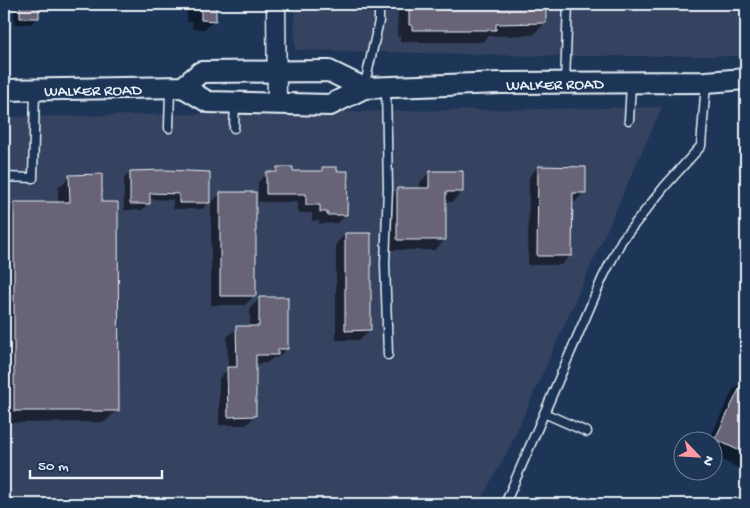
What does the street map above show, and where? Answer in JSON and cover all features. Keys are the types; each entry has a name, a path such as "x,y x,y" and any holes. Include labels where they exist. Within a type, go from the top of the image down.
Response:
{"main road":[{"name":"WALKER ROAD","path":"176,88 200,72 276,71 329,71 364,88"},
{"name":"WALKER ROAD","path":"4,90 176,88 208,102 330,105 364,88 706,82 746,79"}],"street":[{"path":"276,4 277,103"}],"lane":[{"path":"364,88 378,21 379,4"},
{"path":"565,83 568,4"},
{"path":"629,120 631,82"},
{"path":"505,504 603,278 622,240 701,146 706,82"},
{"path":"386,87 388,188 385,264 388,355"},
{"path":"170,128 176,88"},
{"path":"4,177 33,178 35,89"},
{"path":"234,128 235,102"},
{"path":"544,413 587,432"}],"shaded area":[{"path":"294,4 746,4 746,56 549,56 295,50"},
{"path":"662,107 507,453 478,504 4,504 4,117"}],"building":[{"path":"20,4 39,4 39,18 20,18"},
{"path":"201,4 216,4 216,21 201,20"},
{"path":"409,4 546,4 546,23 496,24 496,30 412,30 412,25 409,25"},
{"path":"538,166 586,167 586,193 573,193 572,256 537,256"},
{"path":"277,167 293,167 293,171 322,171 322,167 337,167 337,171 348,171 347,215 327,215 327,212 320,212 320,205 306,205 306,194 266,194 266,172 277,172"},
{"path":"130,171 210,172 210,203 179,203 179,194 150,193 150,204 130,204"},
{"path":"429,171 463,171 463,192 446,192 446,240 397,240 397,188 429,188"},
{"path":"102,174 102,202 118,202 119,411 14,411 14,202 70,202 69,175"},
{"path":"220,192 256,192 256,296 220,296"},
{"path":"345,233 371,233 371,330 345,331"},
{"path":"259,297 288,297 288,349 278,349 278,355 256,355 256,416 228,417 227,367 237,367 236,326 259,326"},
{"path":"746,375 746,454 722,442 722,430 719,430"}]}
